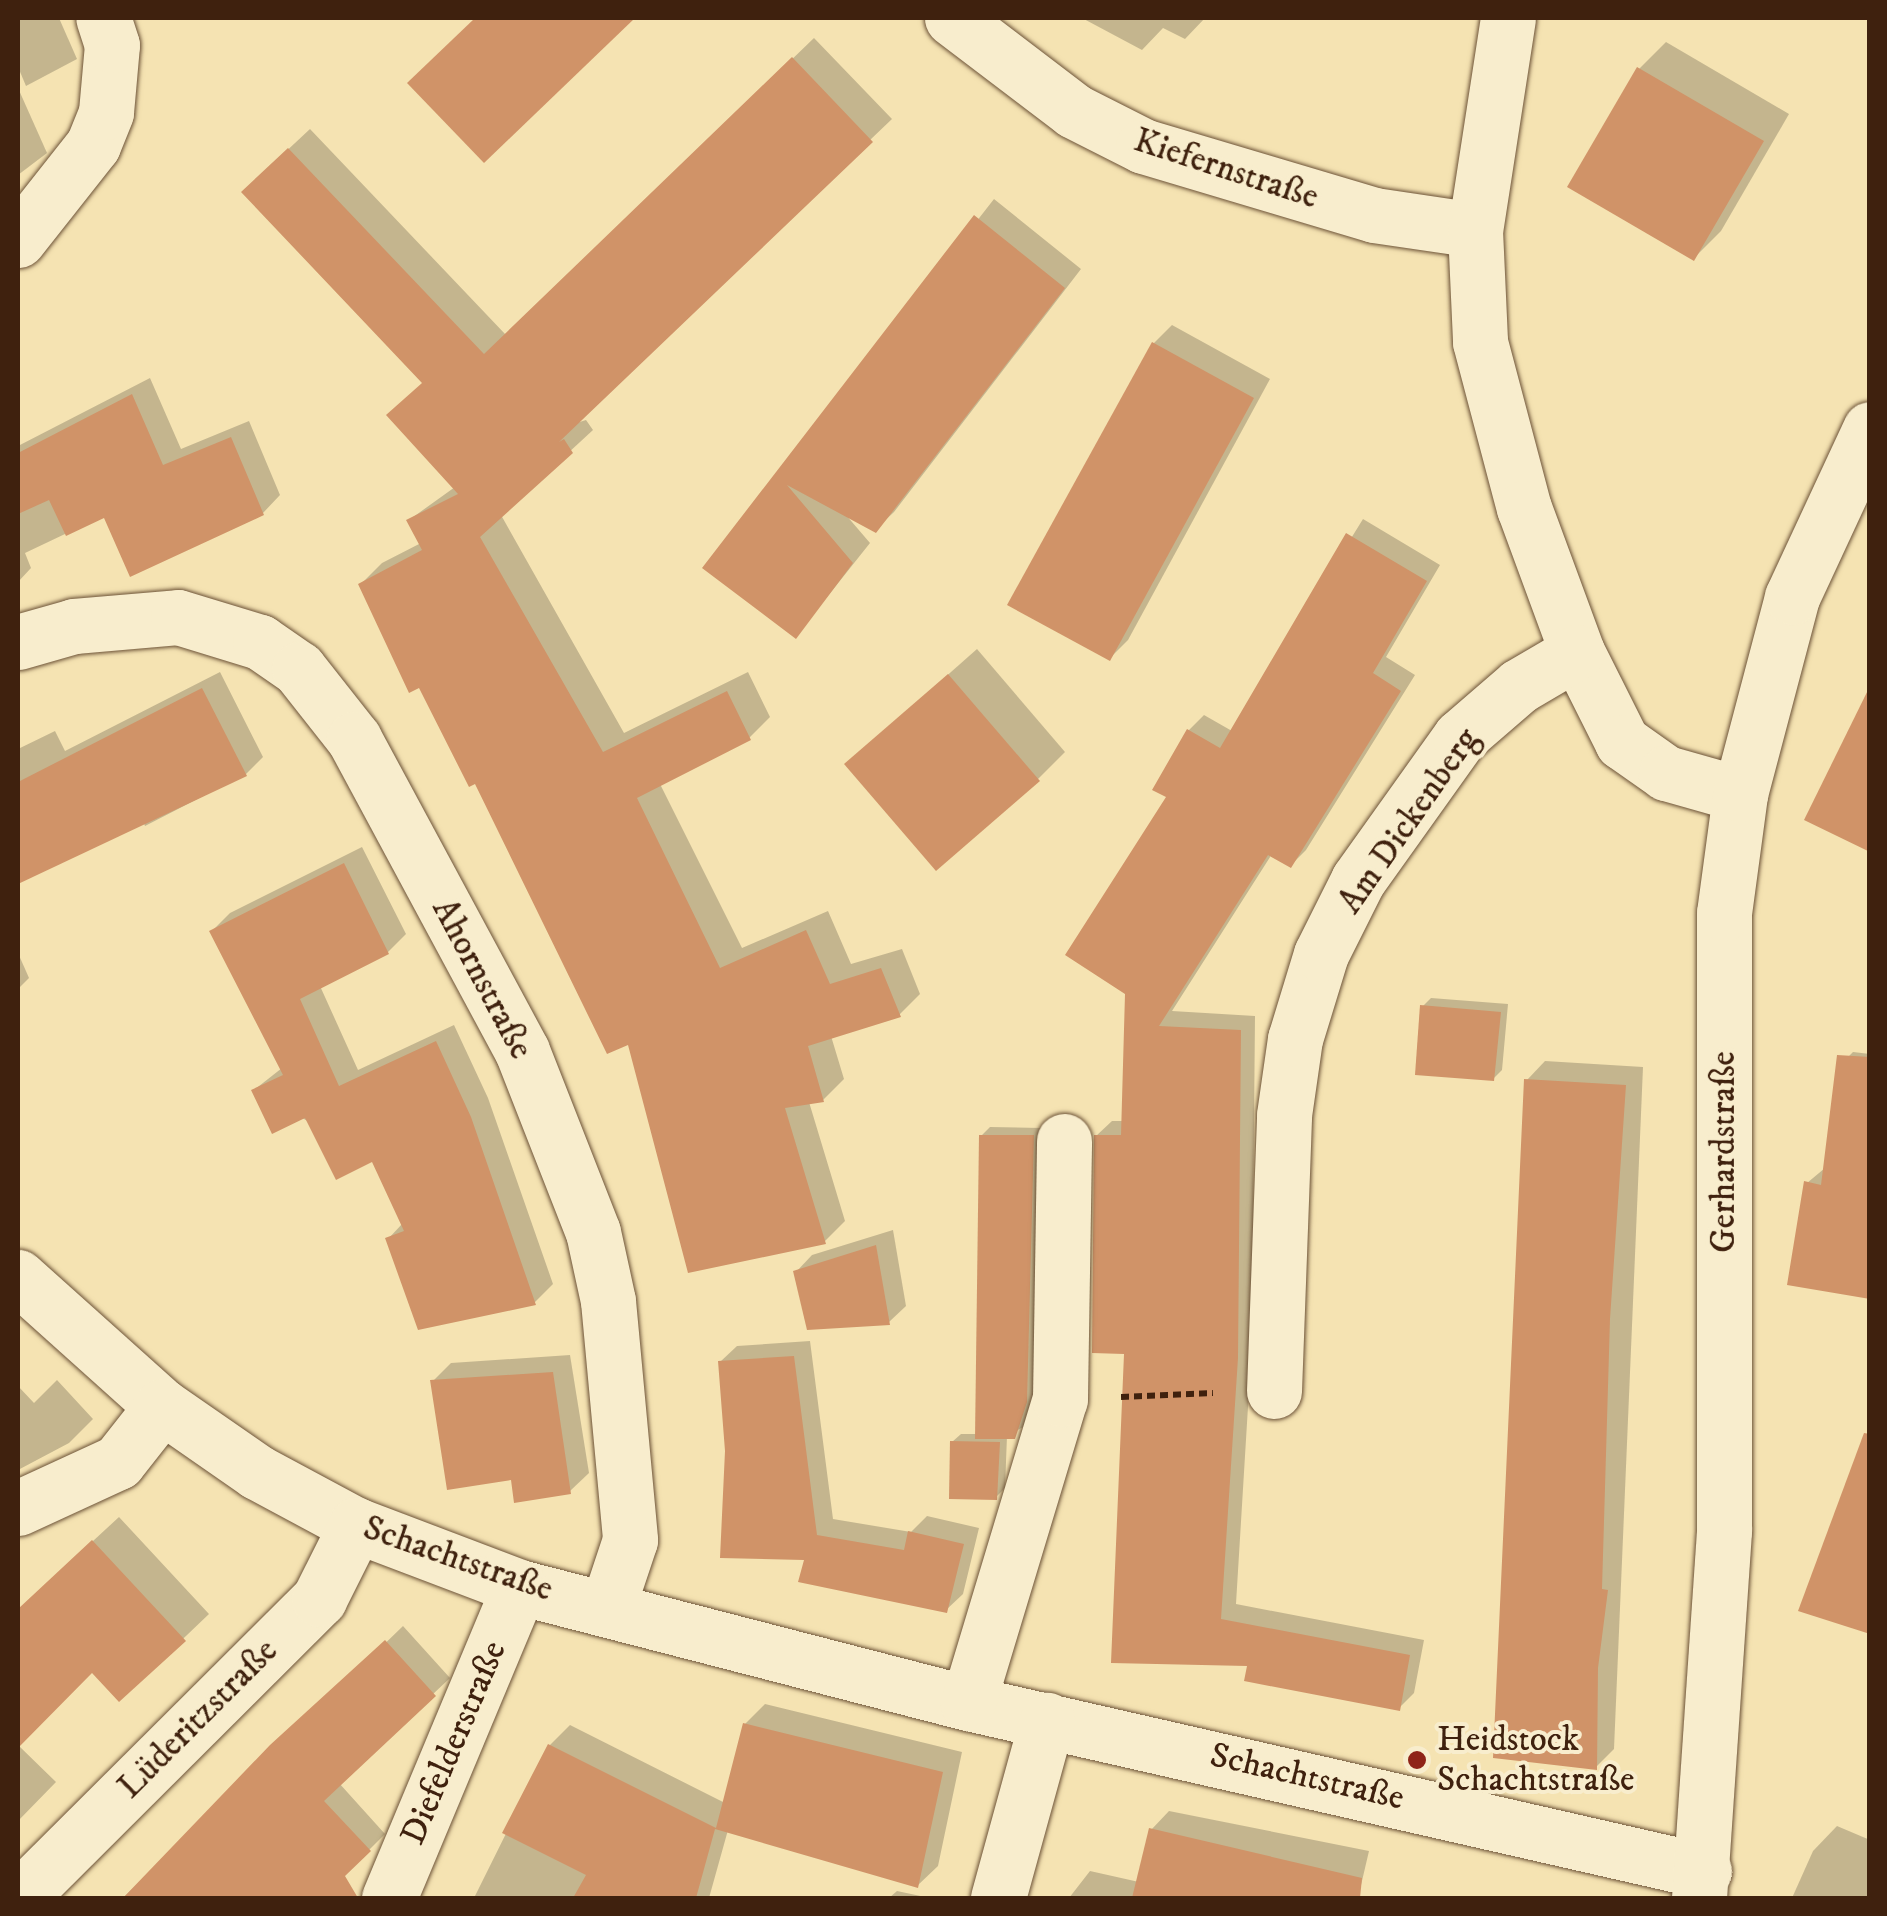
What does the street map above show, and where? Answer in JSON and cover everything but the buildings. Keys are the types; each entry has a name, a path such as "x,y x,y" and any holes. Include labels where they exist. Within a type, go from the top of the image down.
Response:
{"street":[{"path":"18,240 100,128 112,45 103,18"},
{"path":"1508,18 1476,230 1480,342 1524,508 1577,652 1622,742 1666,773 1740,794"},
{"name":"Kiefernstraße","path":"955,19 1074,111 1143,146 1374,216 1476,230"},
{"name":"Gerhardstraße","path":"1702,1885 1724,1531 1724,913 1740,794 1792,596 1867,444"},
{"name":"Ahornstraße","path":"18,642 74,626 178,617 260,642 299,669 354,740 522,1051 593,1232 608,1301 630,1540 608,1606"},
{"name":"Am Dickenberg","path":"1274,1391 1284,1115 1295,1038 1321,954 1358,880 1460,737 1518,686 1577,652"},
{"path":"968,1703 1060,1399 1064,1140"},
{"name":"Schachtstraße","path":"18,1277 162,1406 257,1472 356,1525 519,1587 608,1606 968,1703 1702,1885"},
{"path":"18,1508 118,1462 162,1406"},
{"name":"Lüderitzstraße","path":"19,1898 319,1598 356,1525"},
{"name":"Diefelderstraße","path":"389,1898 519,1587"},
{"path":"998,1898 1047,1720"}],"path":[{"path":"1060,1399 1274,1391"}],"place":[{"name":"Heidstock Schachtstraße","path":"1417,1760"}]}
